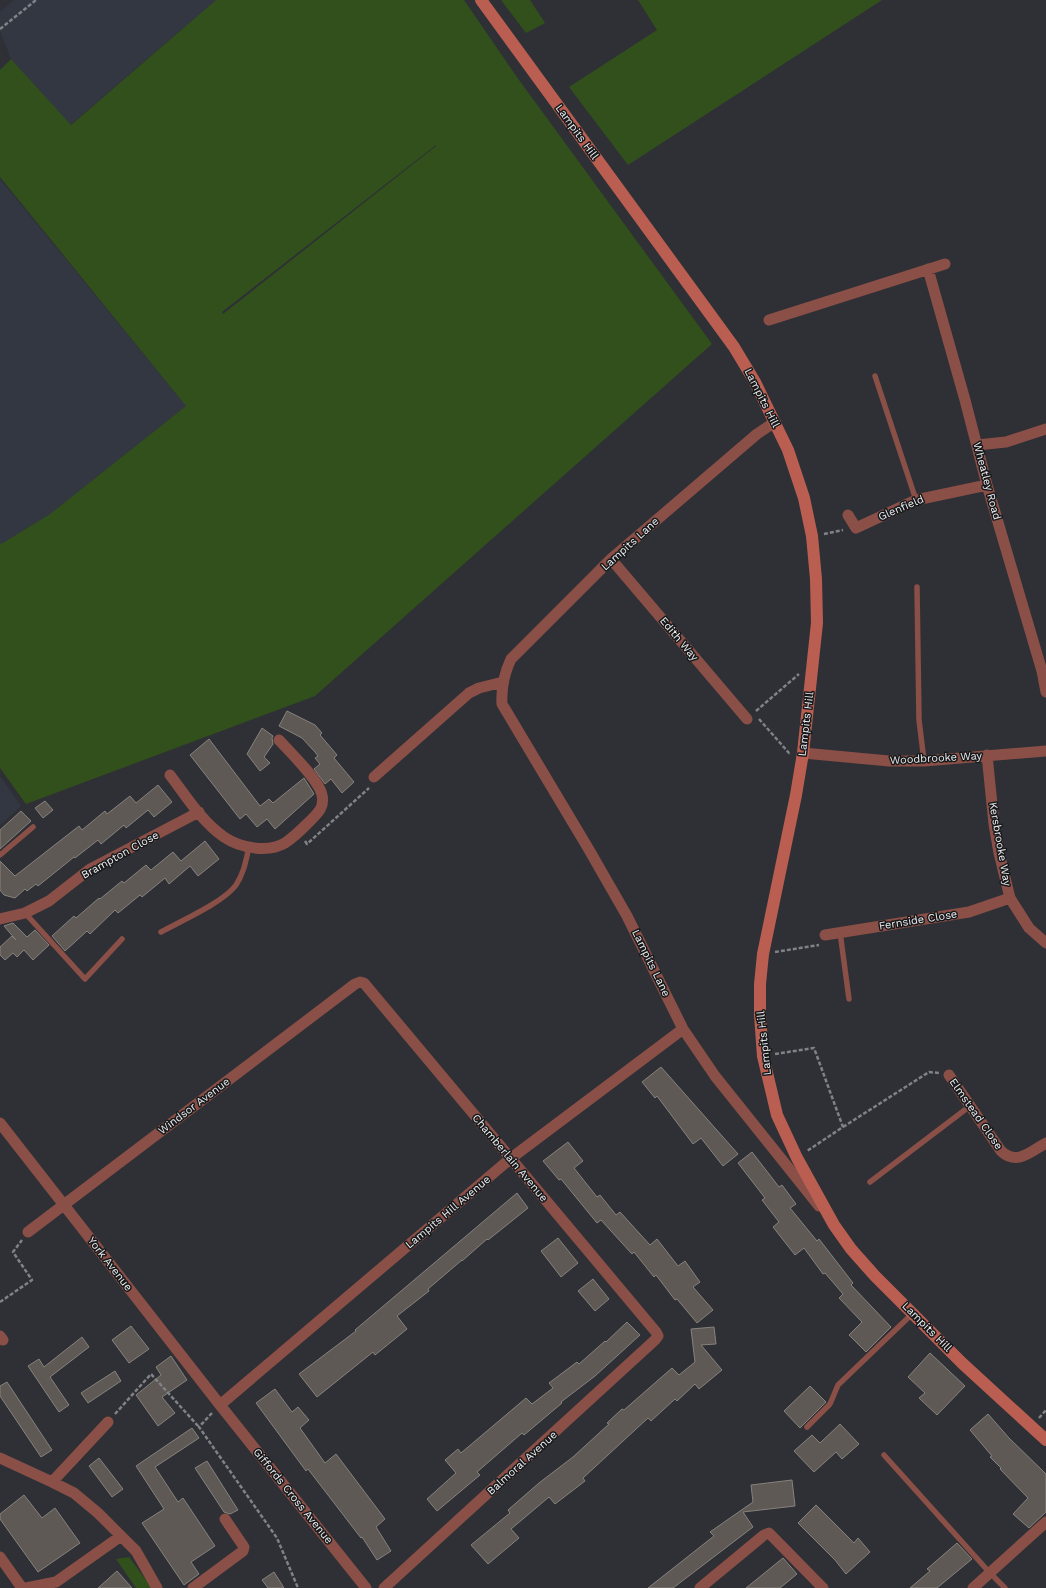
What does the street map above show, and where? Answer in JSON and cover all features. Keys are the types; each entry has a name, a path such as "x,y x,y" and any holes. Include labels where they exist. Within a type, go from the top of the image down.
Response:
{"main road":[{"name":"Lampits Hill","path":"481,0 734,347 756,382 775,422 794,468 804,498 812,536 816,579 817,623 803,753 796,795 763,954 760,984 760,1015 763,1056 777,1115 797,1158 834,1225 851,1249 913,1314 962,1362 1046,1440"}],"street":[{"path":"769,320 945,264"},
{"name":"Wheatley Road","path":"928,269 987,485 1042,671 1046,692"},
{"name":"Lampits Lane","path":"775,422 757,434 611,559 511,659 505,671 501,693 502,704 627,916 683,1029 715,1076 834,1225"},
{"path":"977,445 1006,442 1046,429"},
{"name":"Glenfield","path":"856,528 916,500 987,485"},
{"path":"848,515 856,528"},
{"name":"Edith Way","path":"611,559 746,719"},
{"path":"374,777 469,693 479,688 503,682"},
{"path":"170,775 207,823 224,838 249,847 272,847 284,844 298,833 320,811 323,802 322,793 316,783 279,740"},
{"name":"Woodbrooke Way","path":"803,753 889,761 924,761 1046,751"},
{"name":"Kersbrooke Way","path":"987,755 994,824 999,853 1010,898 1029,928 1046,943"},
{"name":"Brampton Close","path":"1,917 25,913 49,901 90,869 199,812"},
{"name":"Fernside Close","path":"825,935 969,912 1010,898"},
{"name":"Chamberlain Avenue","path":"360,982 364,984 658,1336"},
{"name":"Windsor Avenue","path":"28,1232 355,984 360,982"},
{"name":"Lampits Hill Avenue","path":"220,1405 510,1159 683,1029"},
{"name":"Elmstead Close","path":"949,1074 1001,1151 1007,1157 1014,1159 1019,1158 1046,1143"},
{"name":"York Avenue","path":"0,1124 220,1405"},
{"name":"Balmoral Avenue","path":"384,1588 656,1340 658,1336"},
{"name":"Giffords Cross Avenue","path":"220,1405 366,1588"},
{"path":"52,1482 108,1422"},
{"path":"0,1458 74,1493 98,1513 136,1551 157,1588"},
{"path":"193,1588 243,1552 244,1547 225,1519"},
{"path":"973,1588 1046,1522"},
{"path":"700,1588 764,1535 769,1533 823,1588"},
{"path":"26,1588 56,1582 121,1536"},
{"path":"0,1557 22,1588"}],"lane":[{"path":"874,376 916,500"},
{"path":"917,587 919,720 924,761"},
{"path":"0,856 32,827"},
{"path":"161,932 223,898 236,885 244,868 249,847"},
{"path":"25,913 85,979 122,939"},
{"path":"840,932 849,999"},
{"path":"870,1182 970,1106"},
{"path":"807,1427 830,1404 838,1385 913,1314"},
{"path":"884,1455 1005,1588"}],"path":[{"path":"0,30 36,0"},
{"path":"812,536 856,528"},
{"path":"803,753 789,753 760,719 752,726 746,719 813,662"},
{"path":"298,833 307,844 373,784 374,777"},
{"path":"763,954 822,945 825,935"},
{"path":"763,1056 814,1048 844,1127"},
{"path":"797,1158 929,1072 949,1074"},
{"path":"0,1302 32,1280 13,1252 28,1232"},
{"path":"108,1422 151,1374 199,1428 277,1538 298,1588"},
{"path":"199,1428 220,1405"}],"shaded area":[{"path":"14,0 216,0 70,125 11,59 0,31 0,12"},
{"path":"0,179 186,406 50,514 1,544 0,542"},
{"path":"0,776 21,806 0,825"}],"green space":[{"path":"216,0 464,0 519,80 712,344 315,696 26,804 0,768 0,542 1,544 50,514 186,406 0,177 0,70 11,59 71,125","holes":["436,146 223,314 222,312"]},
{"path":"501,0 530,0 545,23 526,33"},
{"path":"638,0 882,0 628,165 569,87 657,30"},
{"path":"129,1557 151,1588 136,1588 116,1559"}],"building":[{"path":"287,711 315,725 322,733 320,735 337,755 334,758 354,782 342,793 331,779 325,784 314,769 320,764 315,758 318,756 302,738 279,726"},
{"path":"262,728 273,736 273,744 264,757 270,763 260,771 247,754"},
{"path":"209,739 260,806 269,799 273,803 304,778 314,794 275,829 267,819 257,827 246,814 240,819 190,755"},
{"path":"158,785 172,802 154,817 148,810 126,828 124,825 101,844 98,840 38,886 36,884 27,891 25,889 15,898 4,895 0,890 0,861 15,876 79,826 82,830 105,811 107,814 130,796 136,803"},
{"path":"45,801 53,810 43,818 35,808"},
{"path":"21,811 31,821 0,849 0,830"},
{"path":"205,841 219,859 198,876 190,866 169,884 165,878 142,897 140,895 118,913 115,910 90,934 87,931 65,951 52,936 74,916 76,918 99,898 100,899 122,881 124,883 146,865 151,870 173,852 181,861"},
{"path":"13,923 27,937 35,930 49,945 33,960 24,950 17,957 13,953 5,960 0,955 0,947 12,936 16,940 4,926"},
{"path":"661,1067 738,1154 723,1166 701,1138 693,1144 657,1096 655,1098 642,1082"},
{"path":"568,1142 583,1161 574,1168 597,1197 600,1195 616,1215 620,1212 650,1245 657,1239 678,1266 685,1261 700,1282 693,1287 713,1310 697,1323 677,1299 675,1300 656,1275 654,1277 634,1252 632,1254 601,1220 597,1223 561,1179 559,1180 543,1161"},
{"path":"752,1152 779,1187 782,1185 796,1204 790,1208 817,1241 819,1239 853,1283 851,1285 891,1327 866,1352 849,1335 862,1322 839,1298 843,1294 825,1273 823,1274 804,1248 795,1255 773,1227 779,1222 762,1200 765,1198 738,1163"},
{"path":"517,1193 528,1208 488,1240 487,1239 428,1289 429,1291 397,1316 407,1329 375,1355 373,1352 317,1397 299,1374 356,1331 355,1330"},
{"path":"558,1238 578,1263 561,1277 541,1251"},
{"path":"593,1279 609,1299 595,1311 578,1291"},
{"path":"627,1322 640,1335 595,1376 561,1402 562,1403 524,1435 522,1433 477,1472 480,1475 437,1511 427,1499 456,1473 445,1460 458,1449 461,1453 526,1398 532,1404 553,1388 549,1383 577,1362 579,1364 605,1341 606,1342"},
{"path":"131,1326 149,1349 129,1363 112,1340"},
{"path":"714,1327 716,1344 701,1345 722,1370 699,1389 695,1384 677,1401 675,1399 651,1421 648,1418 583,1478 585,1481 555,1504 549,1497 511,1529 519,1538 488,1564 471,1545 510,1513 508,1510 539,1483 573,1457 609,1424 607,1423 622,1409 624,1410 672,1368 679,1375 695,1362 691,1329"},
{"path":"82,1337 89,1347 50,1377 69,1405 59,1412 28,1366 39,1359 44,1367"},
{"path":"930,1353 965,1386 937,1415 919,1398 925,1393 908,1377"},
{"path":"171,1356 187,1380 162,1397 175,1413 158,1426 136,1395 161,1375 156,1367"},
{"path":"115,1371 121,1381 88,1403 81,1393"},
{"path":"7,1382 52,1450 41,1457 0,1396 0,1386"},
{"path":"810,1386 826,1402 800,1428 784,1411"},
{"path":"275,1389 292,1412 298,1407 309,1420 300,1428 325,1463 336,1454 385,1519 376,1527 391,1551 377,1560 362,1537 361,1538 308,1469 306,1471 256,1403"},
{"path":"988,1414 1009,1438 1046,1474 1046,1512 1029,1528 1013,1514 1028,1498 1000,1469 1001,1468 990,1457 992,1456 970,1430"},
{"path":"840,1424 859,1444 842,1459 836,1452 814,1472 794,1451 812,1435 820,1443"},
{"path":"192,1428 199,1438 155,1467 178,1502 183,1498 215,1546 191,1562 199,1574 184,1585 142,1523 164,1509 136,1466"},
{"path":"99,1458 123,1489 112,1497 89,1466"},
{"path":"207,1461 238,1510 230,1514 224,1512 195,1468"},
{"path":"792,1480 795,1506 743,1512 753,1527 673,1588 648,1588 714,1536 710,1532 753,1502 751,1485"},
{"path":"24,1495 42,1518 55,1508 80,1543 38,1572 0,1519 0,1514"},
{"path":"816,1505 854,1543 858,1538 870,1552 846,1574 835,1560 798,1523"},
{"path":"957,1543 972,1559 937,1588 910,1588 930,1571 927,1569"},
{"path":"783,1558 797,1574 780,1588 746,1588"},
{"path":"117,1571 132,1588 98,1588"},
{"path":"274,1572 284,1588 268,1588 262,1580"}]}
